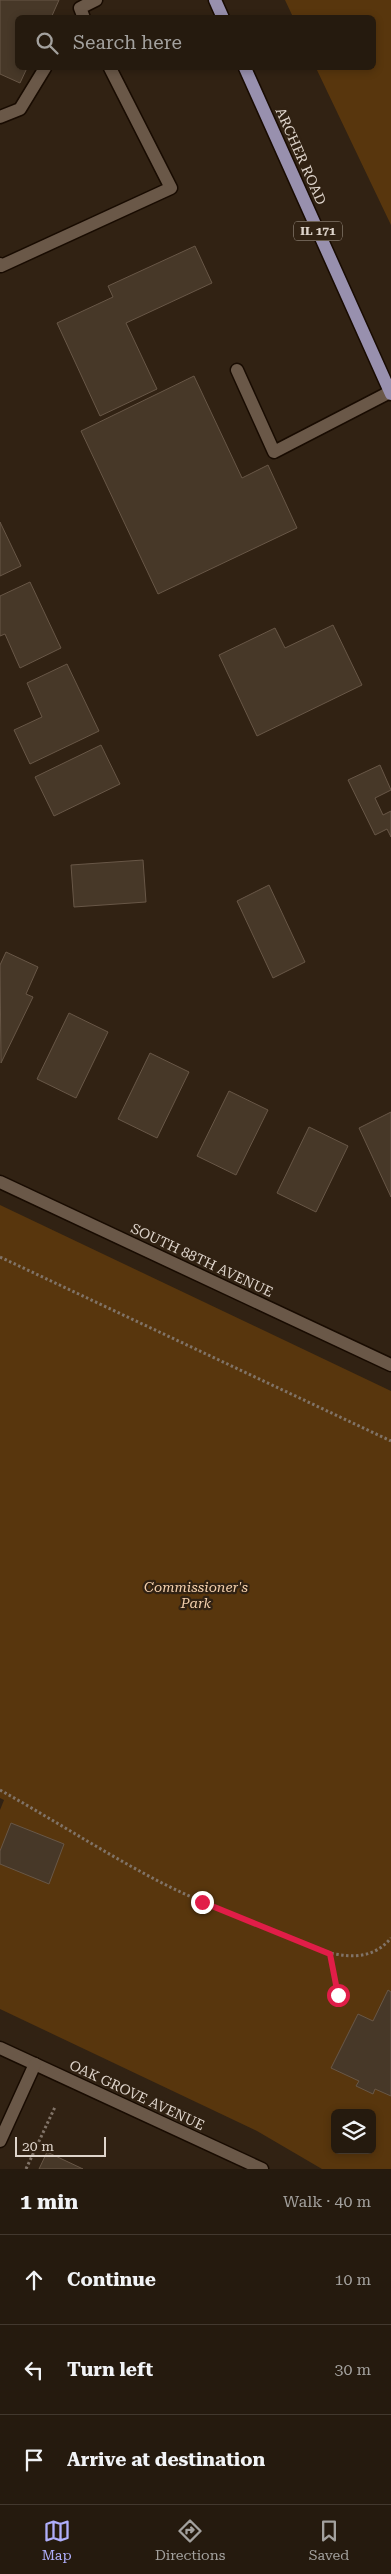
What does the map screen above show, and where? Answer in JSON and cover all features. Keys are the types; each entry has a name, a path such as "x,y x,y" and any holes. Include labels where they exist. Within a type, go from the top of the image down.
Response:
{"main road":[{"path":"215,0 222,15"},
{"name":"ARCHER ROAD","path":"246,70 391,393"}],"street":[{"path":"79,11 96,0"},
{"path":"0,117 20,109 44,70"},
{"path":"0,264 1,266 171,188 111,70"},
{"path":"237,370 274,452 391,393"},
{"name":"SOUTH 88TH AVENUE","path":"0,1182 391,1365"},
{"name":"OAK GROVE AVENUE","path":"0,2048 262,2169"},
{"path":"0,2141 35,2064"}],"path":[{"path":"0,1257 391,1441"},
{"path":"0,1790 72,1834 202,1902 330,1954 351,1958 368,1954 386,1945 391,1938"},
{"path":"330,1954 338,1995"},
{"path":"26,2169 55,2107"}],"green space":[{"path":"285,0 391,0 391,225 317,70 376,70 376,15 292,15"},
{"name":"Commissioner's Park","path":"0,1205 391,1391 391,2169 322,2169 257,2131 0,2009 0,1810 4,1800 0,1798"}],"building":[{"path":"0,0 59,0 52,15 15,15 15,70 26,70 20,83 0,74"},
{"path":"195,246 212,283 126,323 157,389 100,416 57,323 113,297 108,286"},
{"path":"194,376 242,478 268,465 297,528 158,594 81,431"},
{"path":"0,522 21,566 0,576"},
{"path":"30,582 61,648 20,668 5,634 0,636 0,596"},
{"path":"333,625 362,685 257,736 219,655 275,628 285,648"},
{"path":"67,664 99,731 30,764 14,730 42,717 27,683"},
{"path":"101,745 120,784 54,816 35,777"},
{"path":"380,765 391,790 375,798 383,815 391,811 391,837 387,829 375,835 348,780"},
{"path":"143,860 146,902 74,907 71,865"},
{"path":"269,885 305,962 273,978 237,901"},
{"path":"6,952 38,967 26,994 33,997 1,1063 0,965"},
{"path":"69,1013 108,1032 76,1098 37,1079"},
{"path":"150,1053 189,1072 157,1138 118,1119"},
{"path":"229,1091 268,1110 236,1175 197,1156"},
{"path":"391,1112 391,1197 359,1128"},
{"path":"309,1127 348,1146 316,1212 277,1193"},
{"path":"11,1823 64,1844 49,1884 0,1864 0,1851"},
{"path":"388,1990 391,1992 391,2096 375,2089 373,2094 356,2086 359,2081 331,2068 358,2014 373,2021"},
{"path":"47,2152 83,2169 39,2169"}],"route":[{"path":"202,1902 330,1954 338,1995"}]}
